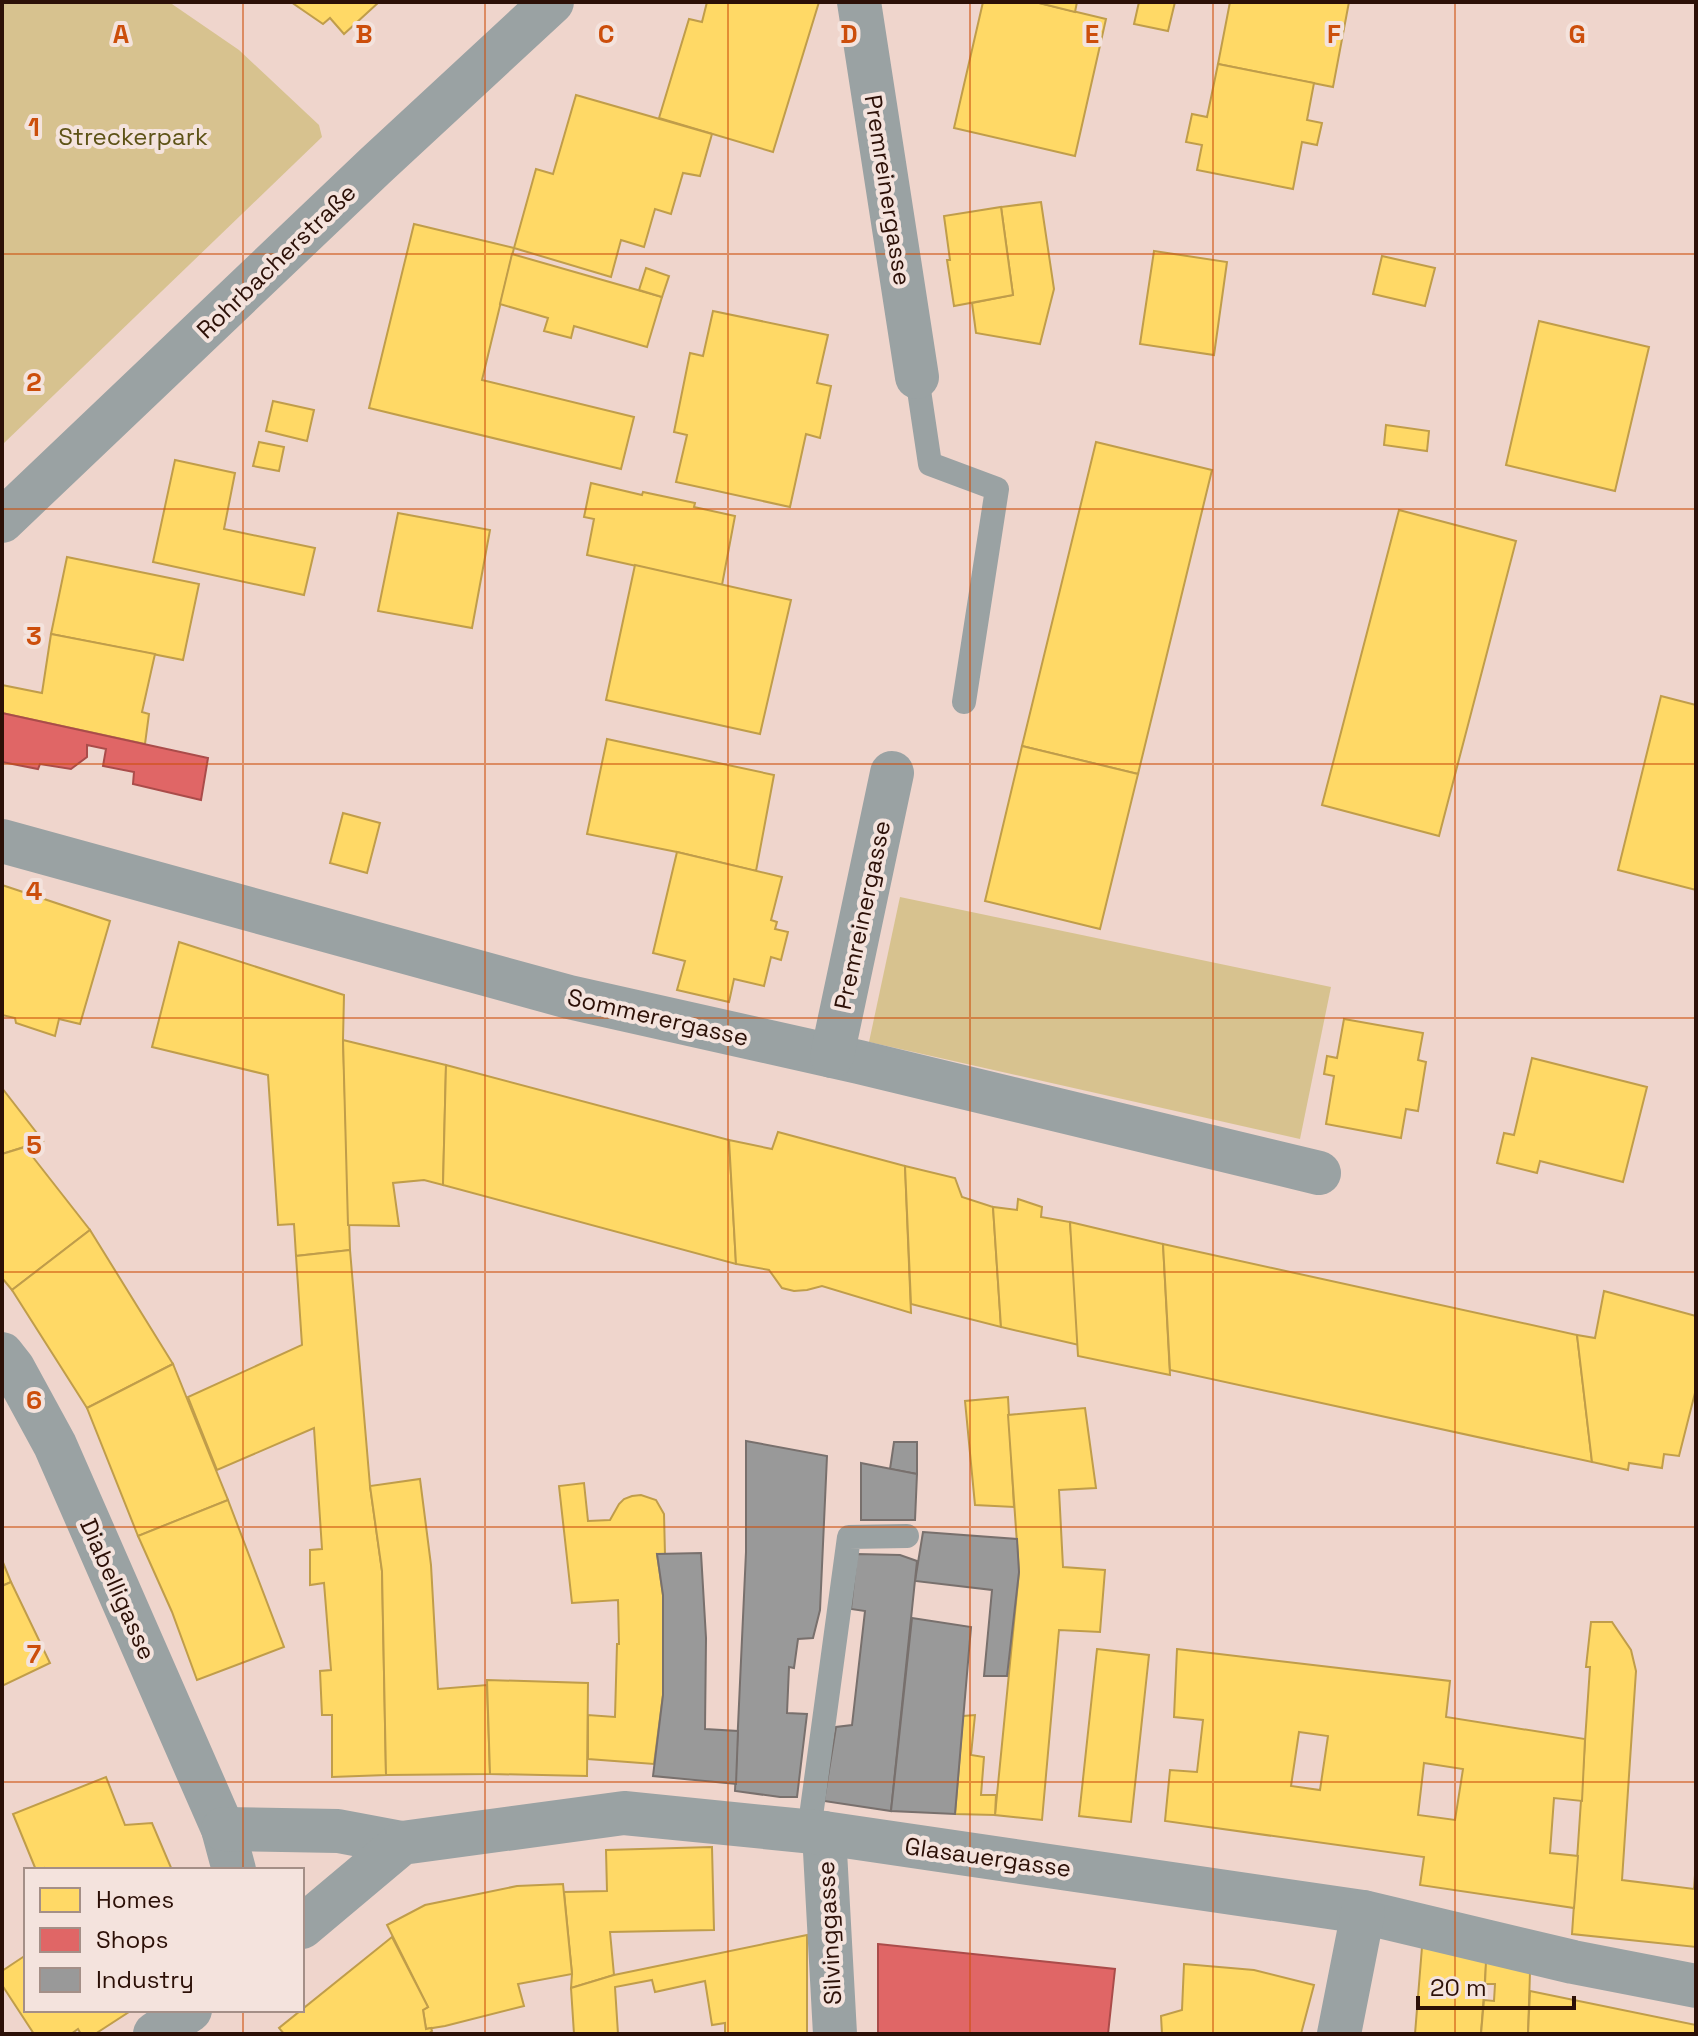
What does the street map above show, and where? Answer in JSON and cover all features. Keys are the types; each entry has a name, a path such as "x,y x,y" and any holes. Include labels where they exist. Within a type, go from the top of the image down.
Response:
{"street":[{"name":"Rohrbacherstraße","path":"2,521 552,2"},
{"name":"Premreinergasse","path":"859,2 917,377"},
{"name":"Premreinergasse","path":"832,1056 892,773"},
{"name":"Sommerergasse","path":"2,841 569,997 832,1056 1319,1173"},
{"name":"Diabelligasse","path":"2,1354 13,1368 55,1445 223,1829 233,1868"},
{"name":"Glasauergasse","path":"402,1843 624,1813 816,1832 1363,1912 1573,1962 1696,1986"},
{"path":"223,1829 338,1831 402,1843"},
{"name":"Silvinggasse","path":"816,1832 835,2034"},
{"path":"304,1925 402,1843"},
{"path":"1339,2034 1363,1912"},
{"path":"155,2034 187,2012"}],"lane":[{"path":"917,377 930,464 997,489 964,702"},
{"path":"816,1832 849,1537 907,1536"}],"green space":[{"name":"Streckerpark","path":"2,2 169,2 239,50 319,125 322,137 2,445"},
{"path":"900,897 1331,987 1300,1139 869,1042"}],"building: Homes":[{"path":"291,2 379,2 344,34 330,18 323,24"},
{"path":"707,2 819,2 773,152 659,118 689,19 702,22"},
{"path":"983,2 1035,2 1106,19 1075,156 954,128"},
{"path":"1035,2 1077,2 1075,12"},
{"path":"1139,2 1175,2 1168,31 1134,24"},
{"path":"1230,2 1349,2 1333,87 1218,64"},
{"path":"1218,64 1314,83 1307,120 1322,123 1317,145 1302,142 1293,189 1197,170 1202,145 1186,142 1192,114 1207,117"},
{"path":"576,95 712,134 700,176 683,173 671,214 655,209 644,247 621,240 611,277 514,248 536,169 553,174"},
{"path":"1041,202 1054,289 1040,344 976,333 972,303 1013,295 1001,207"},
{"path":"1001,207 1013,295 954,306 944,216"},
{"path":"414,224 514,248 482,380 634,417 621,469 369,408"},
{"path":"1154,251 1227,262 1214,355 1140,344"},
{"path":"512,254 662,297 647,347 574,326 571,338 544,331 548,318 500,304"},
{"path":"1382,256 1435,268 1425,306 1373,294"},
{"path":"646,268 669,276 662,297 639,290"},
{"path":"713,311 828,335 817,383 831,386 820,438 806,434 790,507 676,482 687,435 674,432 690,353 703,356"},
{"path":"1539,321 1649,347 1615,491 1506,465"},
{"path":"273,401 314,410 307,441 266,431"},
{"path":"1386,425 1429,431 1427,451 1384,445"},
{"path":"259,442 284,447 279,471 253,466"},
{"path":"1096,442 1212,470 1138,774 1022,746"},
{"path":"175,460 235,473 224,529 315,548 304,595 153,562"},
{"path":"591,483 695,503 694,507 735,516 722,585 587,555 594,519 584,517"},
{"path":"1399,510 1516,541 1439,836 1322,805"},
{"path":"398,513 490,530 472,628 378,611"},
{"path":"67,557 199,584 183,660 51,634"},
{"path":"635,565 791,600 760,734 606,700"},
{"path":"51,634 155,654 142,712 149,714 145,744 2,713 2,685 42,693"},
{"path":"1661,696 1696,705 1696,890 1618,870"},
{"path":"607,739 774,775 756,871 587,834"},
{"path":"1022,746 1138,774 1100,929 985,901"},
{"path":"343,813 380,823 367,873 330,863"},
{"path":"677,852 782,877 771,920 777,922 775,929 788,932 781,960 771,957 764,986 734,979 729,1002 677,990 685,961 653,953"},
{"path":"2,885 110,921 80,1024 59,1019 55,1036 2,1015"},
{"path":"179,942 344,995 350,1250 296,1256 294,1224 278,1225 268,1075 152,1047"},
{"path":"1344,1019 1423,1033 1418,1060 1426,1062 1418,1111 1406,1109 1401,1138 1326,1124 1334,1076 1324,1074 1327,1056 1337,1058"},
{"path":"343,1040 446,1065 443,1185 424,1180 393,1183 399,1226 348,1225"},
{"path":"1532,1058 1647,1087 1623,1182 1540,1161 1537,1173 1497,1163 1504,1133 1514,1135"},
{"path":"446,1065 729,1140 736,1264 443,1185"},
{"path":"2,1088 43,1141 2,1154"},
{"path":"778,1132 905,1166 911,1313 822,1286 794,1291 782,1288 769,1270 736,1264 729,1140 772,1149"},
{"path":"25,1147 90,1230 12,1290 2,1278 2,1154"},
{"path":"905,1166 955,1178 962,1197 993,1207 1001,1327 911,1304"},
{"path":"1018,1199 1042,1207 1041,1217 1070,1222 1079,1345 1001,1327 993,1207 1017,1210"},
{"path":"1070,1222 1163,1244 1170,1375 1078,1356"},
{"path":"90,1230 173,1364 87,1408 12,1290"},
{"path":"1163,1244 1577,1335 1592,1462 1170,1370"},
{"path":"350,1250 370,1486 382,1571 386,1775 332,1777 332,1715 322,1715 320,1671 331,1670 324,1583 310,1585 310,1550 322,1549 314,1428 217,1470 188,1397 302,1345 296,1256"},
{"path":"1604,1291 1696,1316 1696,1389 1679,1456 1664,1454 1662,1468 1629,1463 1628,1470 1592,1462 1577,1335 1595,1338"},
{"path":"173,1364 228,1500 138,1536 87,1408"},
{"path":"1008,1397 1014,1507 975,1505 965,1401"},
{"path":"1085,1408 1096,1488 1059,1490 1063,1567 1105,1570 1100,1632 1059,1630 1042,1820 995,1815 1019,1572 1008,1415"},
{"path":"420,1479 431,1565 438,1689 487,1685 490,1774 386,1775 382,1571 370,1486"},
{"path":"584,1483 588,1521 610,1520 624,1499 641,1495 656,1500 664,1514 665,1555 657,1554 663,1595 663,1695 654,1764 588,1759 588,1715 615,1717 619,1644 618,1600 572,1603 559,1486"},
{"path":"228,1500 284,1647 197,1680 172,1612 138,1536"},
{"path":"2,1560 11,1582 2,1586"},
{"path":"11,1582 50,1663 2,1686 2,1586"},
{"path":"1591,1622 1612,1622 1631,1650 1636,1671 1622,1880 1694,1889 1696,1861 1696,1947 1572,1934"},
{"path":"1097,1649 1149,1655 1131,1822 1079,1816"},
{"path":"1177,1649 1450,1681 1446,1717 1585,1739 1582,1801 1554,1798 1550,1853 1578,1856 1574,1908 1420,1885 1424,1857 1165,1821 1170,1770 1197,1772 1203,1720 1174,1717","holes":["1299,1732 1328,1736 1320,1790 1291,1786","1424,1763 1463,1769 1455,1820 1418,1815"]},
{"path":"487,1680 588,1683 587,1776 490,1774"},
{"path":"975,1715 971,1755 984,1757 981,1795 996,1795 995,1815 955,1814 963,1716"},
{"path":"106,1777 125,1825 152,1823 171,1868 35,1868 13,1814"},
{"path":"712,1847 714,1930 610,1932 614,1975 571,1988 564,1892 607,1891 606,1850"},
{"path":"563,1884 572,1974 518,1984 524,2006 426,2029 423,2010 428,2007 387,1925 425,1905 517,1886"},
{"path":"807,1935 807,2034 725,2034 725,2023 712,2025 705,1981 655,1992 652,1980 615,1987 618,2034 574,2034 571,1988 614,1975"},
{"path":"392,1937 428,2007 423,2010 426,2029 431,2028 432,2031 428,2034 284,2034 279,2028 299,2012 304,2012 304,2008"},
{"path":"1422,1947 1487,1952 1481,2034 1415,2034"},
{"path":"24,1956 24,2012 129,2012 95,2034 81,2034 78,2029 71,2034 34,2034 2,1985 2,1971"},
{"path":"1486,1961 1530,1972 1528,2034 1481,2034 1484,2000 1494,2001 1495,1984 1485,1984"},
{"path":"1184,1964 1254,1970 1314,1985 1301,2034 1162,2034 1161,2016 1182,2010"},
{"path":"1530,1991 1696,2025 1696,2034 1528,2034"}],"building: Shops":[{"path":"2,713 208,758 201,800 133,784 134,772 103,766 106,749 87,745 87,757 71,769 40,764 38,769 2,762"},
{"path":"878,1944 1115,1969 1108,2034 878,2034"}],"building: Industry":[{"path":"746,1441 827,1456 820,1610 813,1638 798,1639 794,1668 789,1667 787,1713 807,1714 797,1797 735,1791 746,1552"},
{"path":"894,1442 917,1442 917,1474 890,1469"},
{"path":"861,1463 917,1474 915,1520 861,1520"},
{"path":"923,1532 1017,1539 1019,1572 1007,1676 984,1676 992,1590 915,1581"},
{"path":"701,1553 706,1638 705,1729 738,1731 736,1784 653,1776 663,1695 663,1595 657,1554"},
{"path":"857,1554 900,1555 917,1561 891,1811 824,1801 836,1727 852,1725 865,1611 851,1609"},
{"path":"912,1618 971,1627 955,1814 891,1811"}]}
